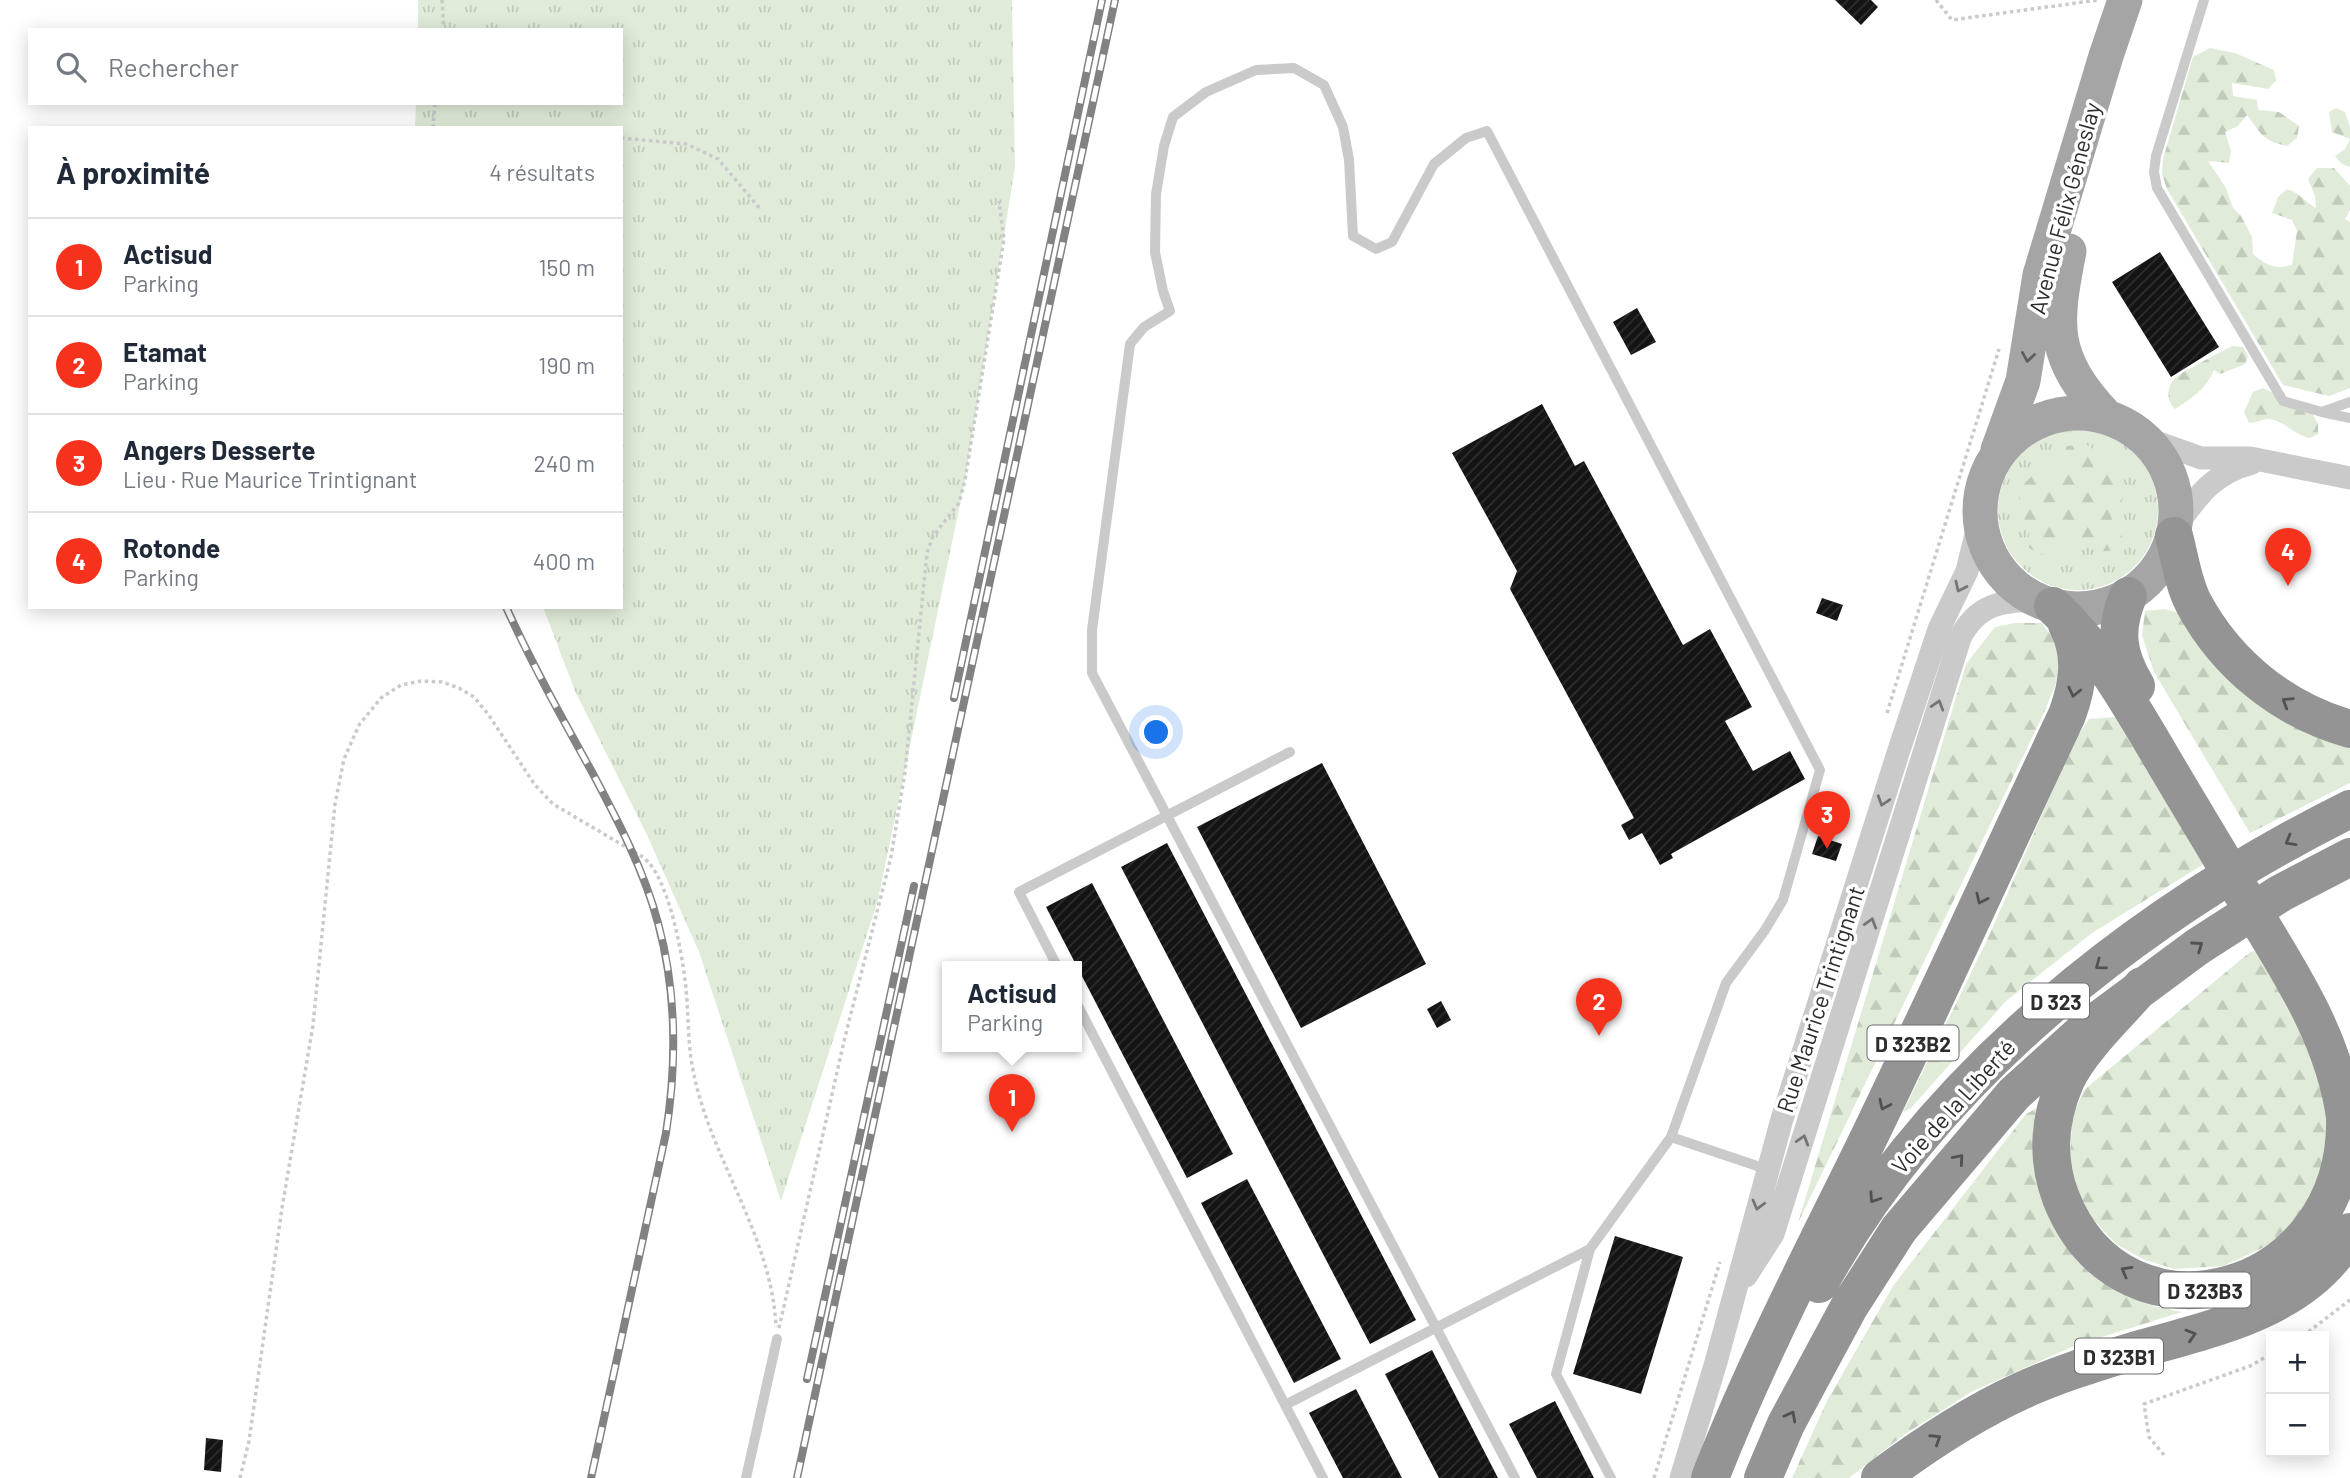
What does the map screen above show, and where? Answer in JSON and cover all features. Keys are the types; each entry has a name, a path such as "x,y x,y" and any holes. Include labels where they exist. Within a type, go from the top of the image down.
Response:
{"highway":[{"path":"2175,531 2193,602 2226,650 2248,674 2282,700 2323,720 2350,729"},
{"path":"2129,596 2119,626 2123,659 2214,830"},
{"path":"2045,603 2078,629 2118,686 2214,830 2287,951 2350,1045"},
{"name":"D 323B2","path":"1710,1478 1745,1392 2067,715 2077,682 2078,662 2069,628 2045,603"},
{"name":"Voie de la Liberté","path":"1725,1478 1769,1378 1828,1268 1887,1179 1915,1143 1997,1054 2093,970 2166,916 2311,828 2350,809"},
{"name":"Voie de la Liberté","path":"1763,1478 1786,1424 1849,1307 1899,1229 2014,1094 2061,1050 2143,986 2225,928 2281,893 2350,857"},
{"name":"D 323B3","path":"2143,986 2092,1043 2067,1079 2056,1110 2051,1136 2054,1178 2069,1217 2082,1236 2117,1267 2138,1278 2175,1289 2219,1289 2267,1273 2288,1261 2306,1245 2327,1215 2344,1168 2345,1121 2333,1066 2287,951"},
{"name":"D 323B1","path":"1880,1478 1951,1429 2021,1391 2133,1351 2229,1323 2284,1298 2308,1283 2330,1263 2350,1232"}],"main road":[{"name":"Avenue Félix Géneslay","path":"1995,457 2023,381 2040,275 2125,0"},
{"name":"Avenue Félix Géneslay","path":"2106,416 2080,387 2068,363 2059,332 2059,312 2074,234 2146,0"},
{"path":"2075,412 2106,416 2127,425 2146,438 2165,463 2176,494 2175,531 2164,560 2148,580 2129,596 2104,606 2078,610 2045,603 2008,581 1989,554 1979,522 1981,488 1995,457 2016,433 2044,418 2075,412"}],"street":[{"path":"2146,438 2201,458 2234,457 2265,461 2350,478"},
{"path":"2175,531 2211,482 2242,465 2265,461"},
{"name":"Rue Maurice Trintignant","path":"1681,1478 1716,1362 1782,1119 1898,753 1939,629 1967,570 1979,522"},
{"name":"Rue Maurice Trintignant","path":"1716,1362 1745,1278 1773,1234 1966,624 1989,607 2004,601 2045,603"}],"lane":[{"path":"2204,0 2156,156 2154,172 2157,188 2283,401 2350,418"},
{"path":"1515,1478 1091,673 1091,630 1130,344 1144,327 1170,311 1163,291 1156,252 1156,194 1164,146 1173,117 1206,92 1255,70 1294,68 1324,85 1343,127 1349,160 1353,236 1376,249 1392,242 1434,164 1466,138 1487,131 1820,770 1783,900 1726,984 1671,1137 1590,1249 1556,1374 1611,1478"},
{"path":"2322,412 2350,402"},
{"path":"1054,961 1019,892 1290,752"},
{"path":"1082,1014 1323,1478"},
{"path":"1671,1137 1791,1177"},
{"path":"1284,1405 1590,1249"},
{"path":"746,1478 776,1339"}],"path":[{"path":"442,0 444,28"},
{"path":"1936,0 1952,20 2099,0"},
{"path":"433,126 435,105"},
{"path":"623,138 686,144 718,159 761,209"},
{"path":"776,1339 845,1037 891,857 905,772 927,553 933,537 959,503 965,480 1004,239 999,201"},
{"path":"240,1478 249,1441 282,1208 313,1025 337,793 344,759 359,724 381,698 401,685 421,681 442,682 474,697 535,785 553,804 643,857 658,873 672,914 685,979 692,1067 698,1093 754,1233 768,1276 775,1311 776,1339"},
{"path":"2310,1331 2350,1300"},
{"path":"2164,1455 2149,1437 2144,1404 2249,1366 2266,1357"}],"green space":[{"path":"418,0 1012,0 1015,167 965,480 878,900 781,1201 699,952 647,835 575,691 544,609 623,609 623,126 415,126 416,105 623,105 623,28 418,28"},
{"path":"2210,48 2235,53 2274,70 2276,80 2268,89 2232,83 2233,96 2257,100 2258,110 2279,112 2299,126 2297,138 2287,146 2263,136 2247,115 2238,126 2225,132 2231,151 2229,163 2208,161 2252,237 2253,254 2271,265 2292,265 2297,231 2292,220 2272,213 2278,197 2287,189 2316,208 2315,196 2308,179 2317,168 2334,168 2350,186 2350,210 2345,219 2350,222 2350,388 2329,396 2283,385 2167,189 2162,174 2163,159 2193,57"},
{"path":"2336,108 2345,112 2350,127 2350,139 2332,132 2329,112"},
{"path":"2350,139 2350,167 2342,164 2335,156 2345,149"},
{"path":"2232,346 2243,347 2248,356 2245,364 2220,374 2214,370 2203,388 2175,409 2168,395 2174,379"},
{"path":"2263,388 2312,413 2318,424 2318,434 2310,438 2272,419 2249,423 2244,412 2253,392"},
{"path":"2078,430 2109,436 2135,453 2152,479 2158,510 2152,541 2135,567 2109,584 2078,590 2047,584 2021,567 2004,541 1998,510 2004,479 2021,453 2047,436"},
{"path":"2086,444 2101,455 2109,453 2118,462 2125,477 2117,487 2123,495 2122,502 2111,515 2124,541 2105,551 2092,546 2082,550 2073,548 2071,541 2056,554 2035,552 2029,548 2032,526 2023,518 2020,509 2021,486 2040,473 2049,477 2058,467 2067,446"},
{"path":"2164,609 2185,614 2350,742 2350,783 2250,833 2154,672 2142,635 2145,611"},
{"path":"2015,623 2042,623 2060,658 2058,678 2043,715 1798,1223 1966,664 1995,627"},
{"path":"2117,717 2212,859 2092,933 2006,1001 1911,1108 1903,1112 1988,938 2073,744 2089,719"},
{"path":"2267,949 2322,1073 2332,1131 2321,1191 2297,1232 2223,1266 2174,1269 2143,1259 2116,1244 2091,1217 2079,1193 2070,1161 2072,1118 2084,1090 2250,952"},
{"path":"2037,1108 2115,1283 2153,1306 2182,1312 2076,1345 1973,1391 1905,1434 1849,1478 1792,1478 1827,1401 1893,1286 2026,1114"}],"building":[{"path":"1835,0 1871,0 1878,7 1861,25"},
{"path":"2160,252 2219,347 2171,377 2112,282"},
{"path":"1637,308 1656,342 1631,355 1613,322"},
{"path":"1542,404 1575,466 1584,461 1683,645 1710,629 1752,707 1725,721 1753,771 1790,751 1805,779 1671,854 1673,858 1660,865 1642,833 1629,840 1621,825 1634,818 1510,589 1517,571 1452,453"},
{"path":"1822,598 1843,605 1837,621 1816,613"},
{"path":"1322,763 1426,964 1301,1028 1197,827"},
{"path":"1818,836 1842,844 1836,861 1812,854"},
{"path":"1167,843 1416,1320 1370,1344 1121,867"},
{"path":"1092,883 1233,1154 1187,1178 1082,976 1082,961 1074,961 1046,907"},
{"path":"1441,1001 1451,1020 1437,1028 1427,1009"},
{"path":"1247,1179 1341,1359 1294,1383 1201,1203"},
{"path":"1615,1236 1683,1257 1641,1394 1573,1374"},
{"path":"1432,1350 1498,1478 1439,1478 1385,1374"},
{"path":"1356,1389 1402,1478 1343,1478 1309,1413"},
{"path":"1555,1401 1594,1478 1537,1478 1509,1424"},
{"path":"206,1438 223,1440 221,1472 204,1470"}],"railway":[{"path":"954,698 1102,0"},
{"path":"797,1478 1115,0"},
{"path":"507,609 638,865 658,923 672,1001 672,1080 666,1133 591,1478"},
{"path":"807,1379 914,886"}],"place":[{"name":"Rotonde","path":"2288,586"},
{"name":"Angers Desserte","path":"1827,849"},
{"name":"Etamat","path":"1599,1036"},
{"name":"Actisud","path":"1012,1132"}]}
